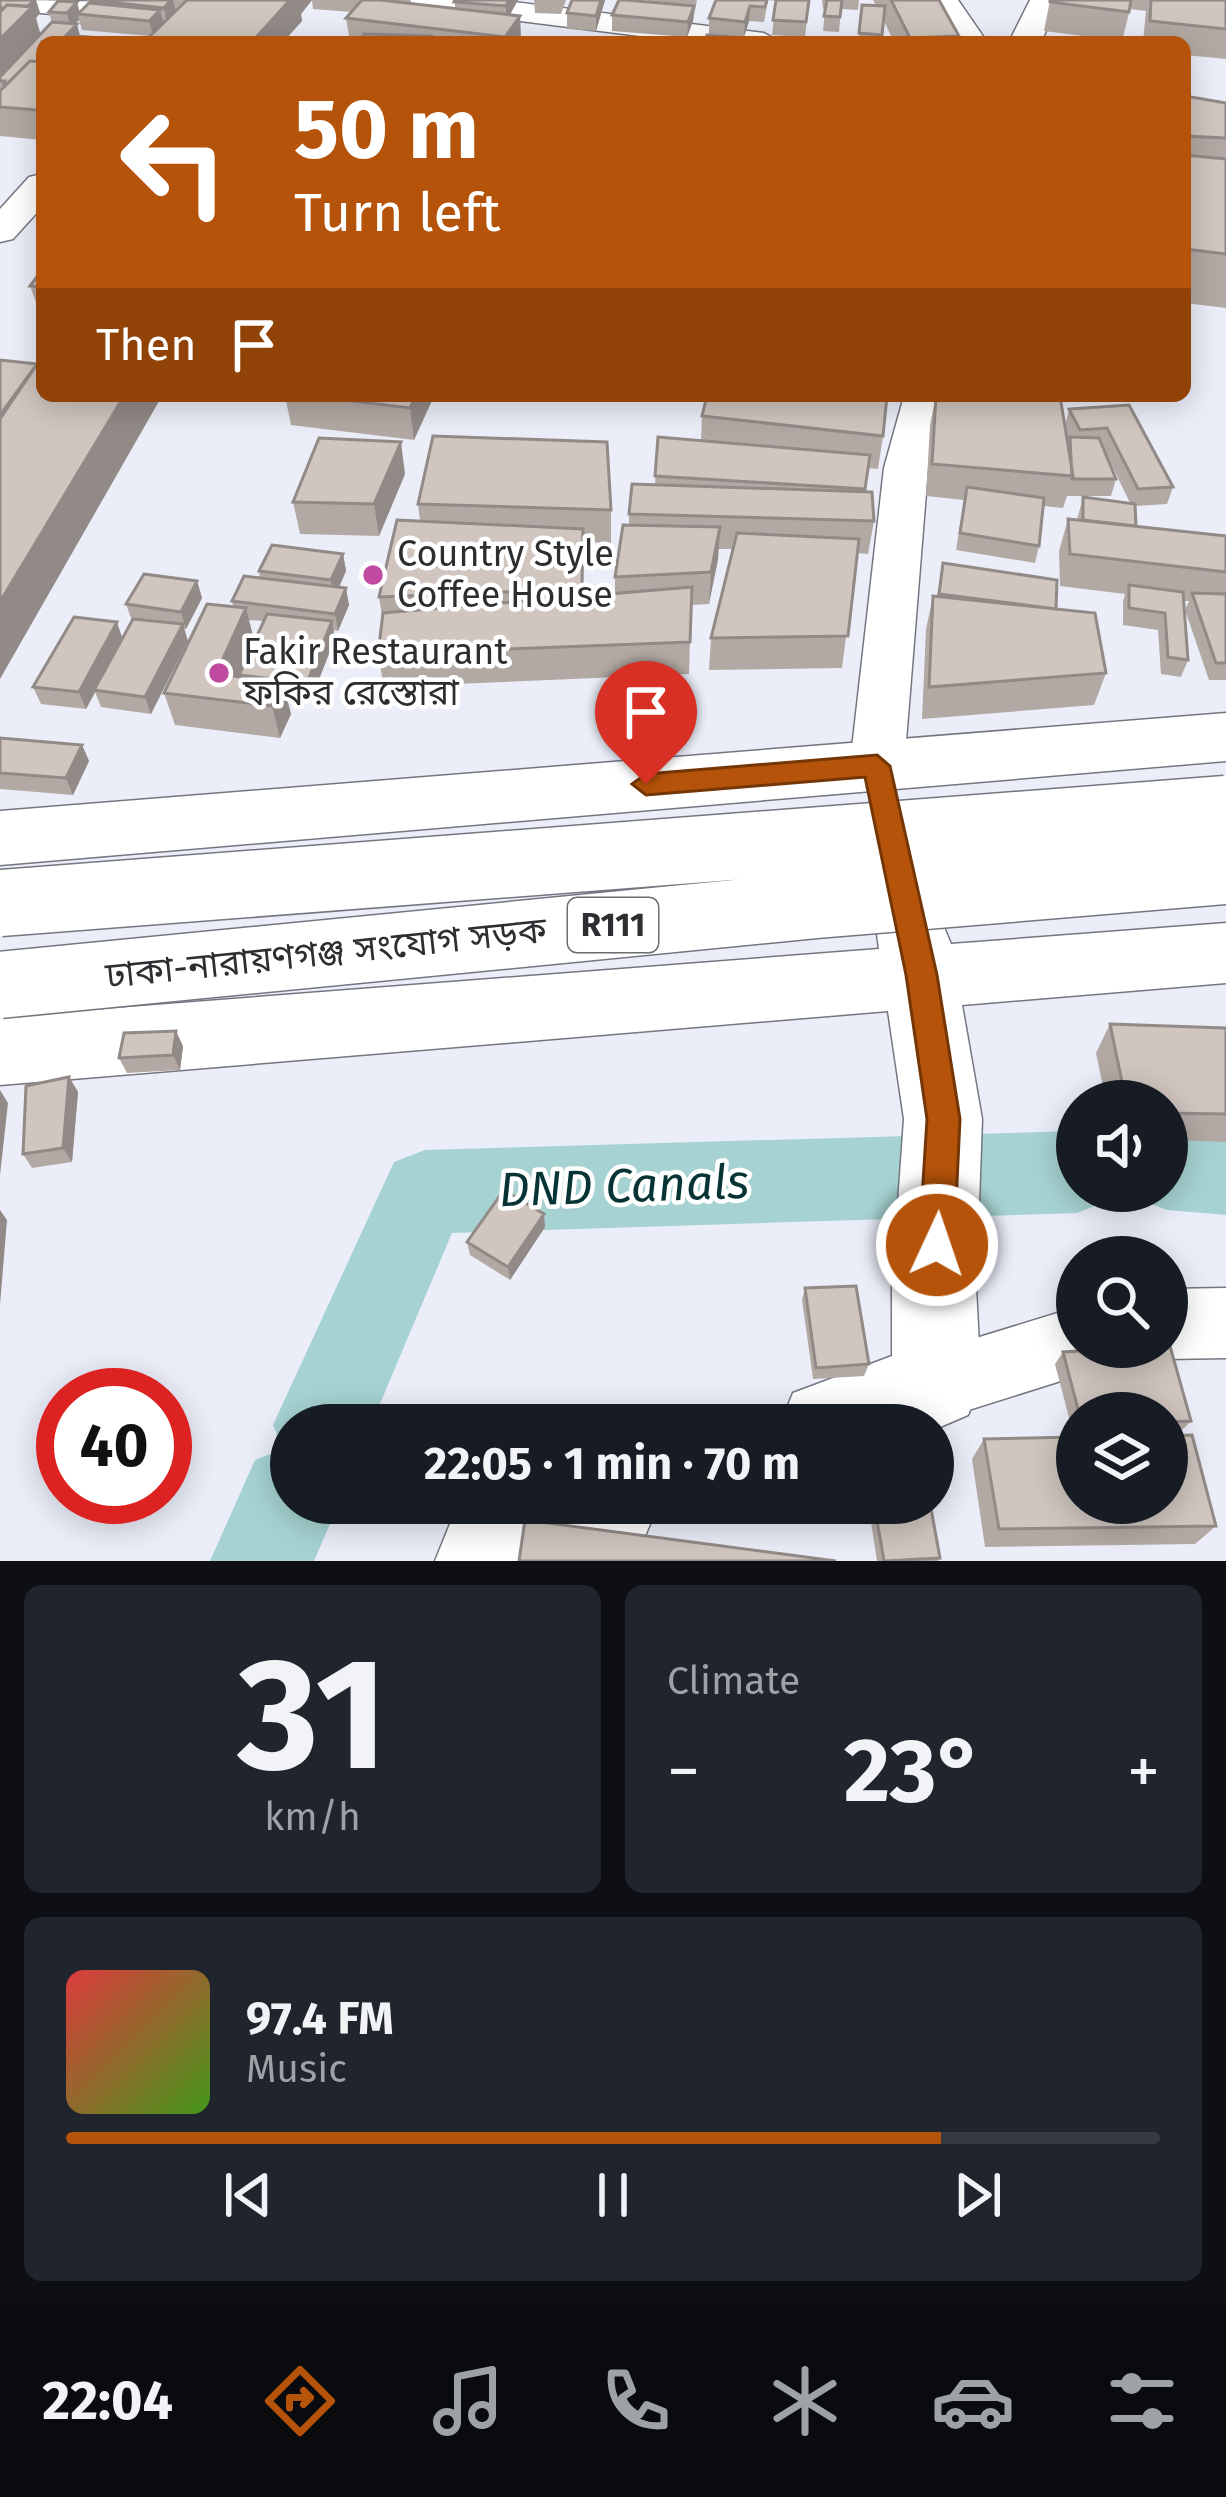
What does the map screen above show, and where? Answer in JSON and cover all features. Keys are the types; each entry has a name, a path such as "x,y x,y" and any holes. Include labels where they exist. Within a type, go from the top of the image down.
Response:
{"street":[{"path":"423,0 715,36"},
{"path":"943,0 967,36"},
{"path":"1028,36 1045,0"},
{"path":"0,1 183,29"},
{"path":"0,231 36,192"},
{"path":"924,402 907,468 877,766 922,975 944,1119 934,1287 937,1384"},
{"path":"0,838 1226,737"},
{"name":"ঢাকা-নারায়ণগঞ্জ সংযোগ সড়ক","path":"0,904 1226,809"},
{"name":"ঢাকা-নারায়ণগঞ্জ সংযোগ সড়ক","path":"0,985 1226,871"},
{"path":"0,1051 1226,953"},
{"path":"1188,1324 1226,1323"},
{"path":"882,1404 1056,1349"},
{"path":"483,1561 488,1548 554,1524"}],"building":[{"path":"0,0 34,0 28,6 0,8"},
{"path":"89,0 171,0 164,8"},
{"path":"187,0 290,0 257,36 150,36"},
{"path":"362,0 520,16 506,36 346,18"},
{"path":"455,0 509,0 506,6"},
{"path":"572,0 601,0 596,16 567,13"},
{"path":"619,0 694,6 688,22 612,15"},
{"path":"716,0 767,0 765,7 750,6 745,22 709,18"},
{"path":"776,0 809,0 806,22 773,20"},
{"path":"827,0 842,0 840,17 824,16"},
{"path":"891,0 939,0 959,36 909,36"},
{"path":"1050,0 1131,0 1129,12"},
{"path":"1151,0 1226,0 1226,29 1150,21"},
{"path":"58,1 77,2 67,13 49,12"},
{"path":"89,3 160,10 149,21 78,14"},
{"path":"7,5 32,7 0,39 0,12"},
{"path":"862,5 885,6 882,35 859,33"},
{"path":"52,22 77,24 66,36 39,36"},
{"path":"36,39 36,62 30,61 7,84 0,77"},
{"path":"30,61 36,62 36,110 0,107 0,91"},
{"path":"1191,97 1226,103 1226,138 1191,136"},
{"path":"1191,156 1226,159 1226,254 1191,250"},
{"path":"0,360 36,364 36,365 0,415"},
{"path":"36,366 36,402 120,402 0,602 0,419"},
{"path":"361,402 413,402 410,408"},
{"path":"706,402 886,402 883,436 702,416"},
{"path":"936,402 1061,402 1073,476 932,464"},
{"path":"1129,405 1173,487 1138,489 1107,428 1080,430 1069,409"},
{"path":"433,436 607,442 611,510 418,504"},
{"path":"658,437 870,455 865,489 655,476"},
{"path":"1070,437 1099,438 1116,479 1072,479"},
{"path":"319,438 401,442 374,504 293,502"},
{"path":"632,484 872,492 874,521 629,514"},
{"path":"967,487 1044,498 1039,546 960,533"},
{"path":"1083,497 1135,504 1136,526 1083,520"},
{"path":"1068,519 1226,536 1226,572 1070,554"},
{"path":"397,520 583,529 582,589 379,597"},
{"path":"623,525 720,527 711,572 615,577"},
{"path":"737,533 859,539 848,636 711,638"},
{"path":"272,545 343,554 331,580 259,571"},
{"path":"943,563 1057,580 1056,609 939,594"},
{"path":"144,574 197,581 181,612 126,604"},
{"path":"244,576 346,588 335,614 232,601"},
{"path":"1129,585 1183,592 1188,660 1168,657 1165,613 1129,608"},
{"path":"692,587 690,642 378,654 383,613"},
{"path":"1192,593 1226,594 1226,663 1216,663"},
{"path":"933,596 1095,613 1106,673 929,687"},
{"path":"207,604 246,608 216,674 283,682 272,706 164,693"},
{"path":"267,614 332,621 307,683 239,675"},
{"path":"74,617 117,622 79,692 33,687"},
{"path":"133,619 183,624 145,697 94,690"},
{"path":"0,738 82,745 66,778 0,773"},
{"path":"1110,1024 1226,1028 1226,1114 1188,1113 1188,1080 1122,1080"},
{"path":"176,1031 173,1055 119,1058 124,1033"},
{"path":"69,1077 63,1148 23,1154 26,1086"},
{"path":"504,1190 544,1214 508,1267 467,1242"},
{"path":"856,1286 869,1364 816,1368 805,1288"},
{"path":"1067,1368 1176,1368 1183,1392 1073,1392"},
{"path":"1188,1435 1192,1435 1216,1526 999,1529 984,1439 1056,1437 1056,1524 1188,1524"},
{"path":"524,1524 555,1524 836,1561 519,1561"},
{"path":"878,1524 934,1524 940,1558 884,1561"}],"waterway":[{"name":"DND Canals","path":"1188,1171 1226,1174"},
{"name":"DND Canals","path":"331,1404 425,1192 1056,1173"},
{"name":"DND Canals","path":"262,1561 279,1524"}],"place":[{"name":"Country Style Coffee House","path":"373,575"},
{"name":"Fakir Restaurant ফকির রেস্তোরা","path":"219,673"}],"route":[{"path":"646,784 877,766 922,975 944,1119 937,1245"}]}
